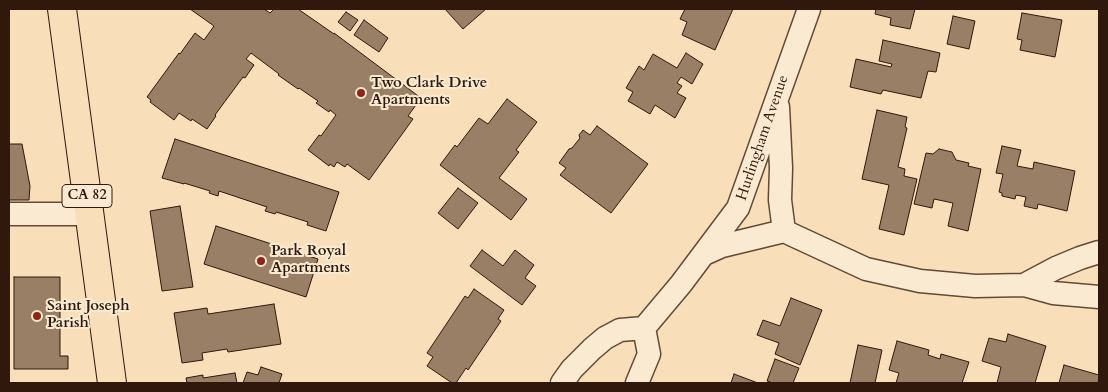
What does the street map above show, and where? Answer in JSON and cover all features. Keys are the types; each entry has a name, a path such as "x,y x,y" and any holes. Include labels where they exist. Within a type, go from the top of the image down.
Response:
{"main road":[{"name":"CA 82","path":"62,9 112,383"}],"street":[{"name":"Hurlingham Avenue","path":"644,328 681,284 738,208 809,9"},
{"path":"777,98 781,160 780,200 784,230"},
{"path":"9,214 90,214"},
{"path":"704,254 722,246 784,230 866,269 920,281 975,286 1024,285 1053,293 1099,297"},
{"path":"1024,285 1056,268 1099,252"},
{"path":"562,383 572,369 605,338 620,330 644,328 649,354 637,383"}],"building":[{"name":"Two Clark Drive Apartments","path":"190,9 264,9 270,13 274,9 298,9 334,33 421,98 408,116 413,119 369,180 347,164 345,167 337,162 334,167 330,164 329,166 308,150 336,115 316,103 318,101 278,75 251,53 246,59 254,65 215,115 207,129 179,113 174,120 150,102 151,100 147,97 195,33 204,40 214,26"},
{"path":"445,9 486,9 463,29"},
{"path":"685,9 733,9 715,50 682,35 687,22 680,19"},
{"path":"876,9 915,9 910,29 890,25 891,18 875,14"},
{"path":"346,12 358,20 350,31 338,22"},
{"path":"1022,13 1062,20 1055,57 1020,50 1022,40 1017,39"},
{"path":"953,16 975,21 969,49 947,44"},
{"path":"364,20 388,38 379,52 354,35"},
{"path":"883,40 940,53 936,72 928,71 921,98 883,90 881,94 850,87 856,59 891,67 892,64 879,61"},
{"path":"686,53 703,64 692,84 681,77 677,83 682,86 677,93 686,98 675,118 655,105 650,114 628,101 633,92 626,88 639,66 644,70 653,54 677,68"},
{"path":"507,99 537,122 516,150 519,152 499,178 527,199 511,220 440,165 455,145 457,147 479,118 488,124"},
{"path":"877,110 907,117 905,127 907,128 898,167 905,169 904,176 917,179 904,235 879,229 889,185 862,179"},
{"path":"597,126 648,164 611,213 560,175 566,168 559,163 580,138 579,135 583,130 590,135"},
{"path":"175,139 339,192 326,231 307,225 308,222 276,212 275,214 265,211 267,207 219,191 218,196 209,193 210,191 162,178"},
{"path":"9,144 22,144 30,186 29,200 9,200"},
{"path":"1002,146 1021,150 1017,166 1033,169 1034,162 1075,171 1067,211 1038,204 1037,209 1024,206 1026,197 1016,195 1015,199 1002,196 1002,193 999,192 1003,174 996,173"},
{"path":"939,149 952,152 956,160 969,163 968,166 981,169 968,231 948,226 953,203 934,199 932,208 914,204 926,153 933,154"},
{"path":"458,188 478,203 458,229 438,213"},
{"path":"180,206 193,287 162,291 150,211"},
{"name":"Park Royal Apartments","path":"216,226 318,259 306,297 204,264"},
{"path":"482,250 503,266 515,250 534,265 525,278 536,286 522,305 470,266"},
{"name":"Saint Joseph Parish","path":"14,277 60,277 60,356 68,356 68,369 14,369"},
{"path":"474,289 504,310 498,319 501,321 468,370 466,368 456,383 452,383 427,366 433,357 427,353 465,296 468,298"},
{"path":"791,298 822,310 800,365 775,354 779,343 757,335 763,320 780,326"},
{"path":"274,304 281,344 228,352 227,349 202,353 203,360 182,363 174,313 207,308 208,314"},
{"path":"1008,334 1046,346 1035,383 997,383 1001,367 982,361 989,338 1006,342"},
{"path":"897,341 929,350 928,355 940,359 941,354 969,362 962,383 896,383 899,373 889,370"},
{"path":"858,345 882,350 875,383 850,383"},
{"path":"775,359 799,368 793,383 773,383 767,381"},
{"path":"1064,365 1099,375 1098,383 1059,383"},
{"path":"261,367 282,374 279,383 243,383 247,372 258,375"},
{"path":"235,373 237,383 187,383 186,378 203,375 203,378"},
{"path":"734,374 758,383 731,383"}],"place":[{"name":"Two Clark Drive Apartments","path":"361,93"},
{"name":"Park Royal Apartments","path":"261,261"},
{"name":"Saint Joseph Parish","path":"37,316"}]}
